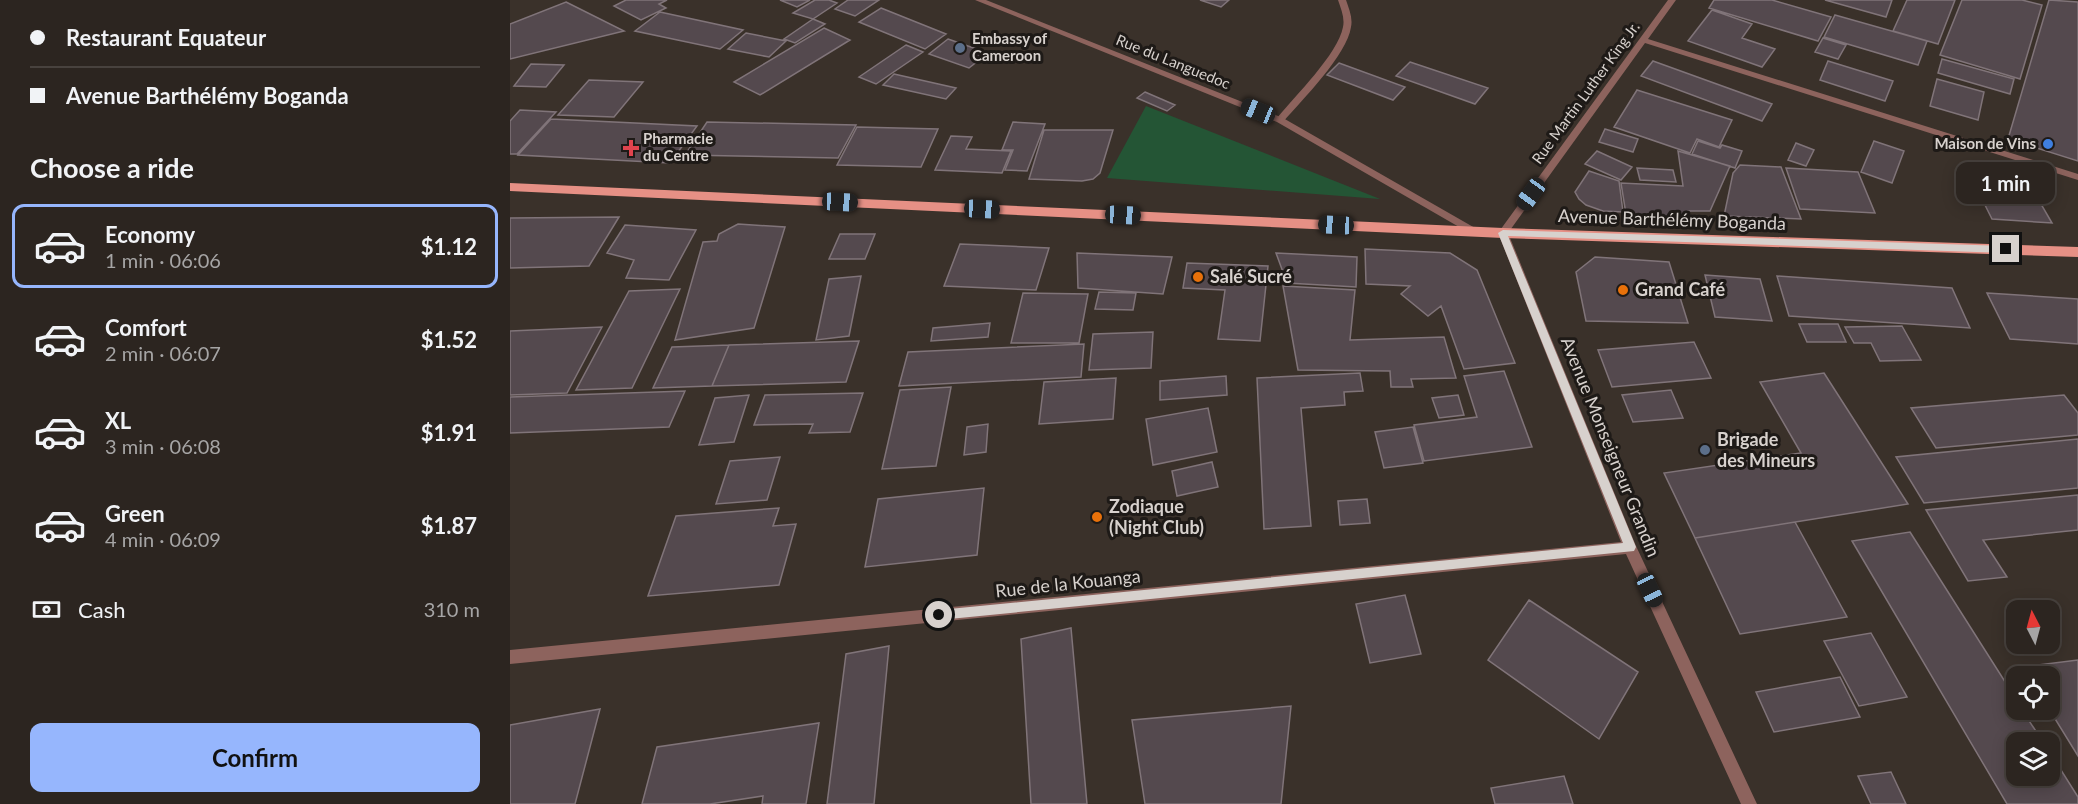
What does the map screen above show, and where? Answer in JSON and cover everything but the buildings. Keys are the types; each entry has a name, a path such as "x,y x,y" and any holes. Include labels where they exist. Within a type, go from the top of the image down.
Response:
{"main road":[{"name":"Avenue Barthélémy Boganda","path":"510,187 1477,232 2078,252"}],"street":[{"name":"Rue du Languedoc","path":"979,0 1280,120 1477,232"},
{"path":"1280,120 1335,52 1346,32 1348,18 1342,0"},
{"name":"Rue Martin Luther King Jr.","path":"1503,233 1672,0"},
{"path":"1644,40 2078,177"},
{"name":"Avenue Monseigneur Grandin","path":"1503,233 1630,547 1749,804"},
{"name":"Rue de la Kouanga","path":"510,657 1630,547"}],"green space":[{"path":"1146,106 1380,199 1107,178"}],"place":[{"name":"Embassy of Cameroon","path":"960,48"},
{"name":"Maison de Vins","path":"2048,144"},
{"name":"Pharmacie du Centre","path":"631,148"},
{"name":"Salé Sucré","path":"1198,277"},
{"name":"Grand Café","path":"1623,290"},
{"name":"Brigade des Mineurs","path":"1705,450"},
{"name":"Zodiaque (Night Club)","path":"1097,517"}],"route":[{"path":"939,615 1630,547 1503,233 2006,249"}]}
